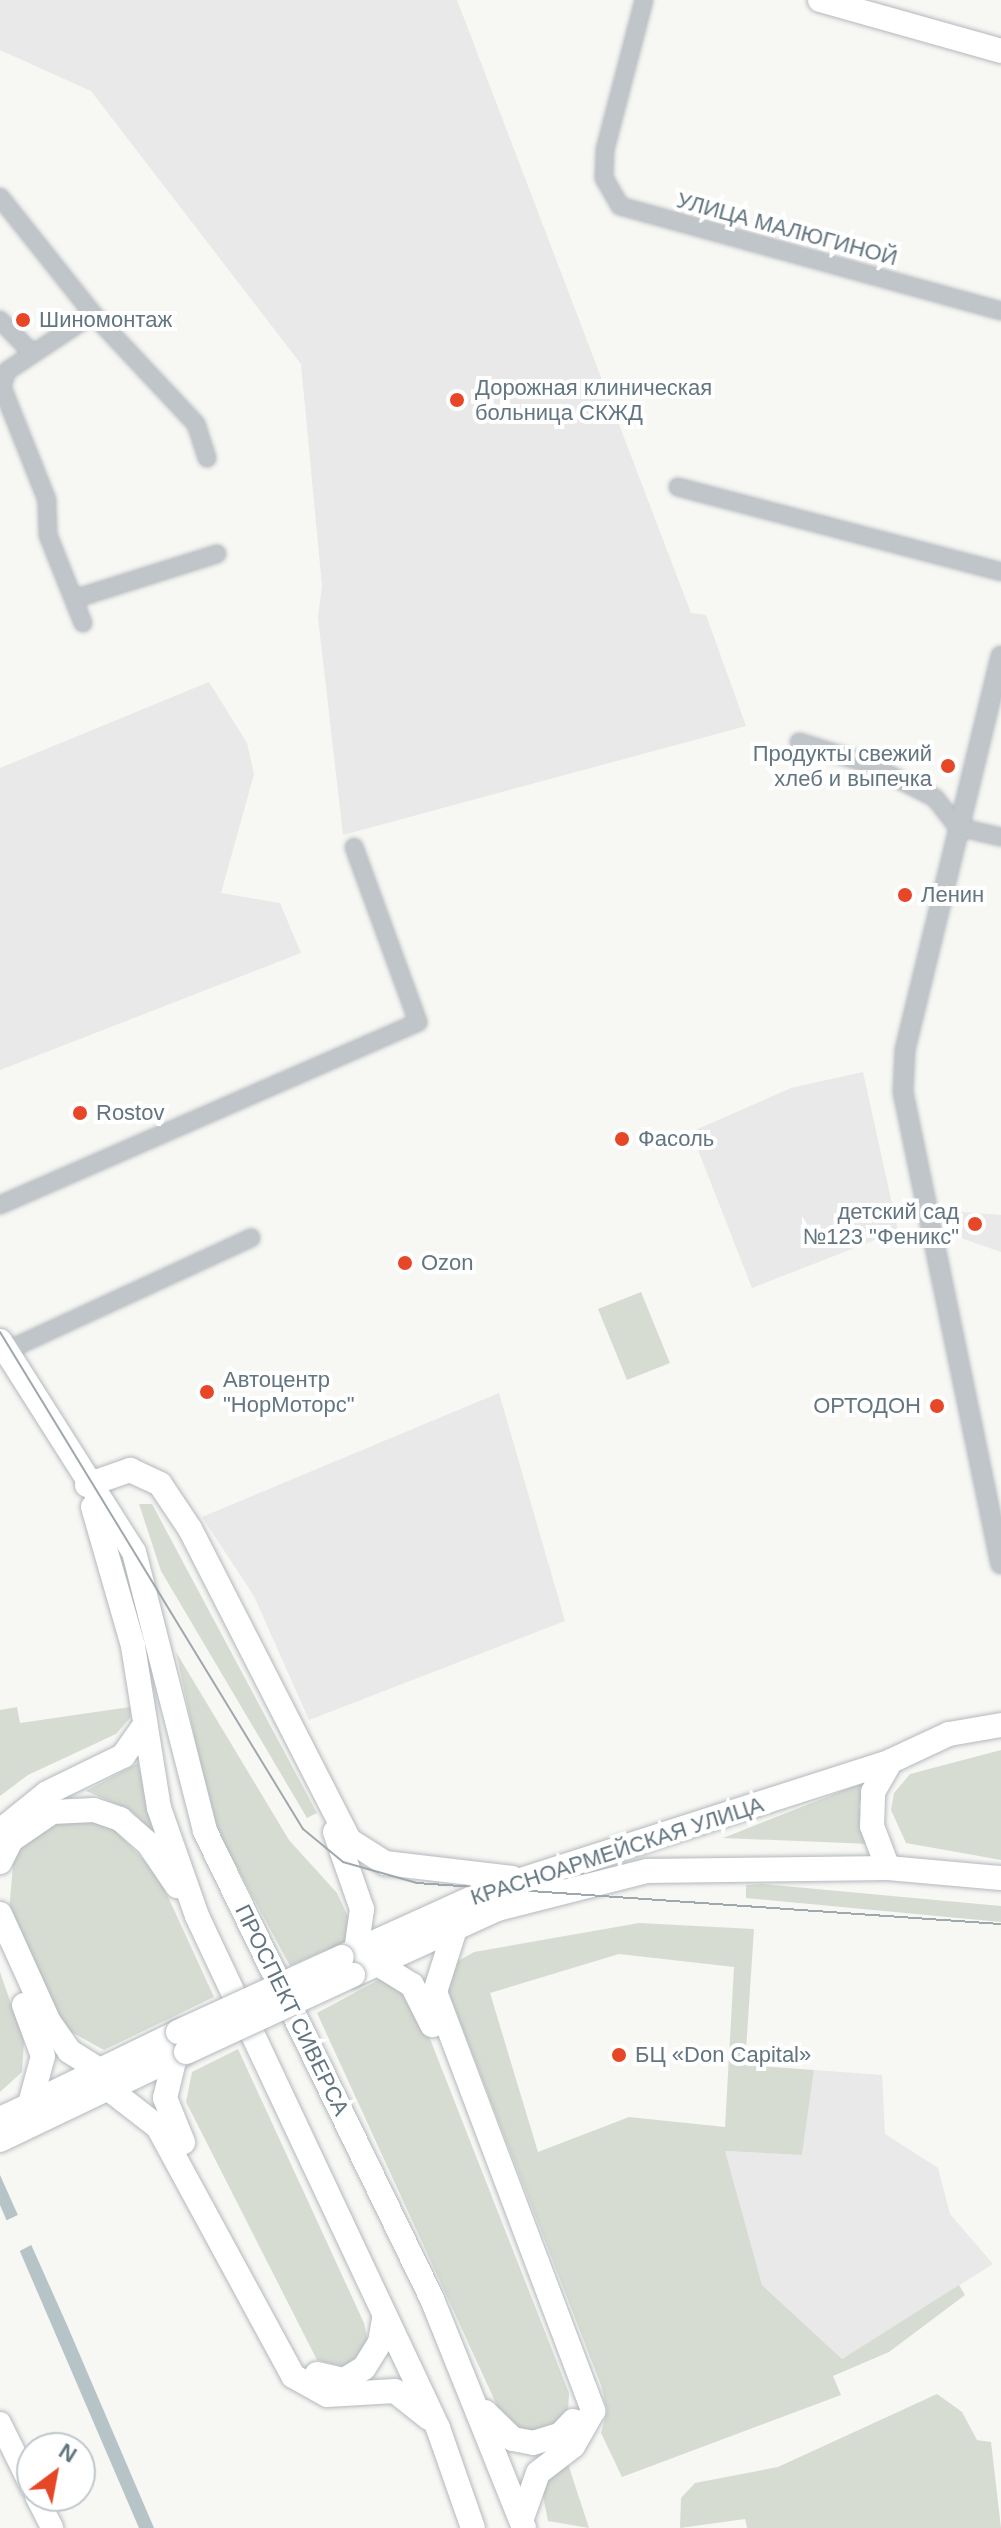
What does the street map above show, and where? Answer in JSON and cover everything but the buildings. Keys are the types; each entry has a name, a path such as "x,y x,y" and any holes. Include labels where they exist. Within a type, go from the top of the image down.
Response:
{"main road":[{"path":"820,0 1001,51"},
{"name":"ПРОСПЕКТ СИВЕРСА","path":"3,1346 142,1572 205,1831 476,2402 523,2523"},
{"path":"87,1485 119,1472 142,1473 175,1507 349,1840 385,1863 523,1879"},
{"name":"ПРОСПЕКТ СИВЕРСА","path":"87,1485 121,1591 159,1808 197,1916 438,2428 473,2528"},
{"path":"175,1507 351,1866 362,1909 350,1961"},
{"path":"0,1831 47,1793 123,1756 145,1724"},
{"name":"КРАСНОАРМЕЙСКАЯ УЛИЦА","path":"0,2141 17,2116 180,2047 350,1961 523,1879 891,1761 949,1734 1001,1725"},
{"path":"888,1868 872,1826 873,1792 891,1761"},
{"path":"0,1862 11,1840 52,1812 94,1810 120,1819 148,1843 197,1916"},
{"name":"КРАСНОАРМЕЙСКАЯ УЛИЦА","path":"350,1961 378,1964 497,1909 647,1871 888,1868 1001,1878"},
{"path":"0,1914 49,2022 69,2051 158,2127 293,2376 327,2395 395,2391 438,2428"},
{"path":"455,1929 435,1992 593,2411 580,2438 538,2473 523,2523"},
{"path":"0,1953 43,2056 17,2116"},
{"path":"378,1964 412,1985 423,2002 578,2399 571,2425 533,2443 513,2439 476,2402"},
{"path":"180,2047 166,2083 171,2119 305,2364 331,2379 352,2377 372,2361 385,2315"},
{"path":"0,2423 16,2456"}],"street":[{"name":"УЛИЦА МАЛЮГИНОЙ","path":"644,0 605,150 604,178 620,206 1001,311"},
{"path":"0,197 93,314 196,424 207,458"},
{"path":"83,623 48,535 47,500 2,387 7,371 93,314"},
{"path":"0,320 32,353"},
{"path":"678,487 1001,572"},
{"path":"74,599 217,554"},
{"path":"1001,656 905,1050 903,1092 1001,1564"},
{"path":"799,742 869,764 935,798 958,827 1001,837"},
{"path":"0,1205 418,1022 354,847"},
{"path":"3,1346 251,1238"}],"shaded area":[{"name":"Дорожная клиническая больница СКЖД","path":"0,0 457,0 691,613 706,615 746,726 343,835 318,617 322,586 301,364 91,91 0,50"},
{"path":"209,682 247,743 254,774 221,893 280,903 301,953 0,1070 0,768"},
{"path":"863,1072 898,1231 752,1288 691,1132 791,1088"},
{"name":"детский сад №123 \"Феникс\"","path":"950,1211 1001,1215 1001,1252 947,1233"},
{"path":"641,1292 670,1363 627,1380 598,1309"},
{"path":"499,1393 565,1621 309,1720 254,1596 202,1517"},
{"path":"139,1504 152,1504 317,1813 307,1818 161,1571"},
{"path":"176,1652 289,1840 337,1893 350,1921 348,1941 290,1966 213,1823"},
{"path":"17,1707 20,1723 130,1707 131,1717 116,1734 28,1775 0,1796 0,1710"},
{"path":"1001,1750 1001,1860 906,1843 891,1810 894,1793 910,1774"},
{"path":"138,1763 154,1828 150,1829 130,1810 86,1791"},
{"path":"865,1782 859,1807 870,1844 723,1838"},
{"path":"76,1817 113,1828 158,1875 214,1997 104,2050 64,2028 9,1911 14,1854 39,1828"},
{"path":"746,1885 1001,1906 1001,1922 746,1898"},
{"path":"639,1923 754,1929 745,2065 814,2070 802,2155 725,2151 762,2285 842,2359 959,2285 965,2295 889,2352 833,2376 841,2395 622,2477 601,2433 607,2411 601,2385 448,1991 453,1964 474,1952","holes":["619,1954 734,1967 725,2127 629,2117 538,2152 490,1993"]},
{"path":"0,1972 24,2041 22,2072 0,2092"},
{"path":"382,1978 414,1998 569,2393 568,2413 541,2436 505,2423 317,2013"},
{"path":"238,2049 364,2323 368,2342 348,2368 317,2360 186,2102 192,2072"},
{"path":"814,2070 882,2075 885,2134 938,2168 950,2214 993,2264 842,2359 762,2285 724,2151 802,2155"},
{"path":"0,2175 154,2528 139,2528 0,2205"},
{"path":"937,2394 962,2412 977,2440 991,2442 1001,2528 747,2528 745,2519 680,2528 681,2498 695,2483 778,2467"},
{"path":"568,2464 589,2528 548,2521 542,2491 552,2473"}],"pier":[{"path":"22,2213 35,2243 16,2253 3,2222"}],"tram line":[{"path":"0,1332 303,1829 343,1862 417,1883 1001,1924"}],"place":[{"name":"Шиномонтаж","path":"23,320"},
{"name":"Дорожная клиническая больница СКЖД","path":"457,400"},
{"name":"Продукты свежий хлеб и выпечка","path":"948,766"},
{"name":"Ленин","path":"905,895"},
{"name":"Rostov","path":"80,1113"},
{"name":"Фасоль","path":"622,1139"},
{"name":"детский сад №123 \"Феникс\"","path":"975,1224"},
{"name":"Ozon","path":"405,1263"},
{"name":"Автоцентр \"НорМоторс\"","path":"207,1392"},
{"name":"ОРТОДОН","path":"937,1406"},
{"name":"БЦ «Don Capital»","path":"619,2055"}]}
